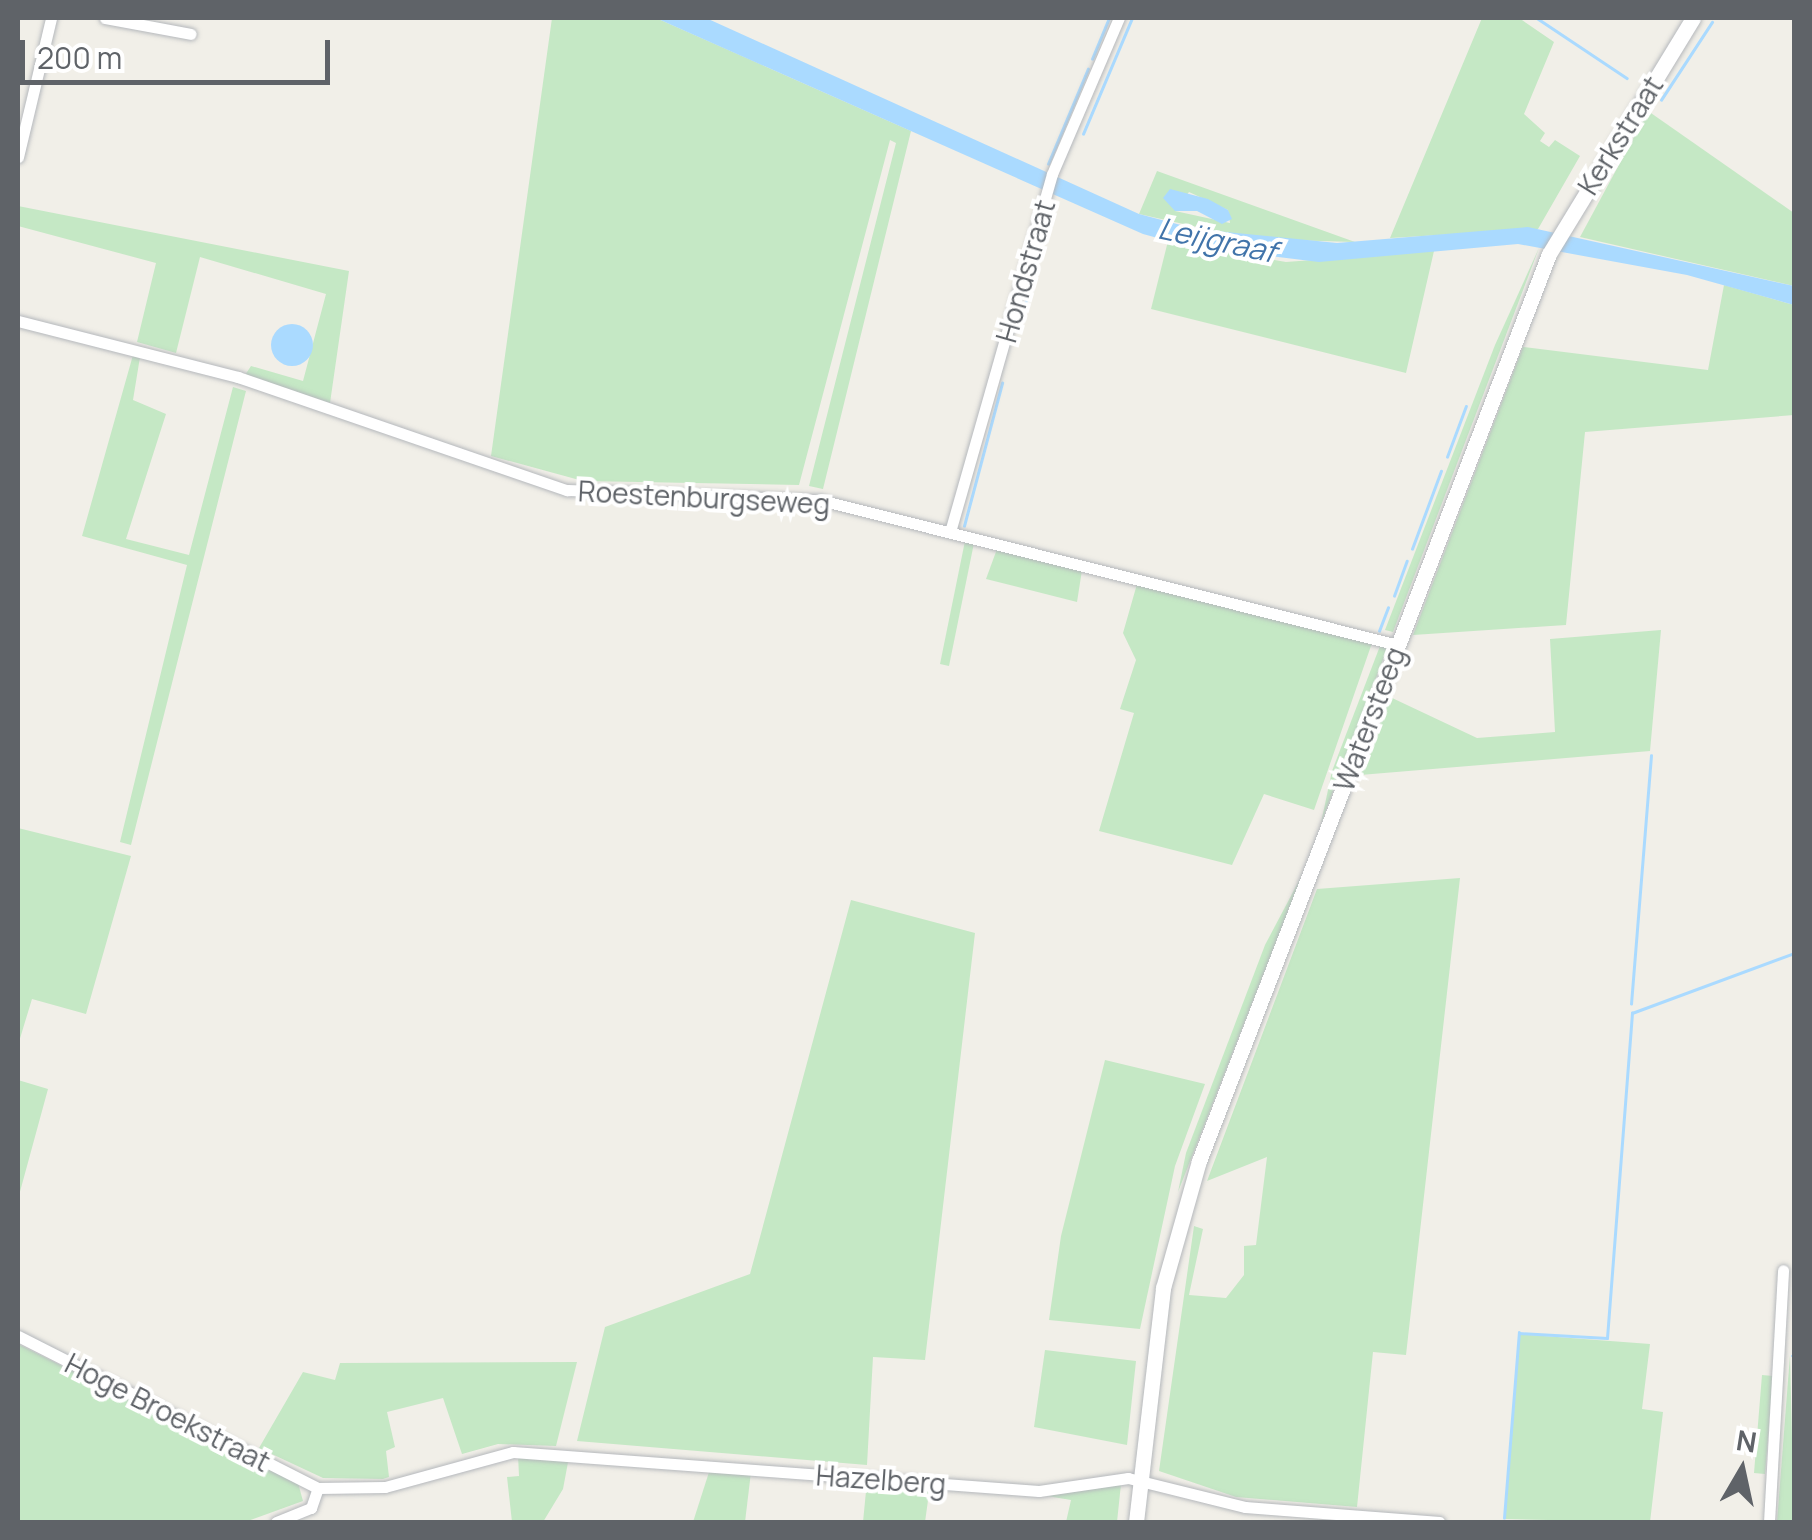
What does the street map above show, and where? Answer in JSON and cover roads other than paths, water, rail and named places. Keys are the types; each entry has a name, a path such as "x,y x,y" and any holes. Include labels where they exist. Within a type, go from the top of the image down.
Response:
{"street":[{"path":"18,157 50,18"},
{"path":"105,18 191,34"},
{"name":"Hondstraat","path":"950,532 1052,174 1119,18"},
{"name":"Kerkstraat","path":"1550,254 1693,18"},
{"name":"Watersteeg","path":"1136,1522 1163,1288 1190,1185 1550,254"},
{"name":"Roestenburgseweg","path":"18,320 238,377 567,490 820,500 1398,645"},
{"path":"1769,1522 1783,1270"},
{"name":"Hoge Broekstraat","path":"18,1336 318,1488"},
{"name":"Hazelberg","path":"318,1488 385,1487 495,1453 620,1458 1039,1491 1141,1480"},
{"path":"1141,1480 1245,1508 1439,1522"},
{"path":"276,1522 311,1508 318,1488"}],"water":[{"name":"Leijgraaf","path":"656,18 706,18 1139,214 1196,229 1337,243 1528,227 1794,286 1794,305 1687,275 1518,244 1319,262 1187,246 1143,234"},
{"path":"1170,189 1208,199 1228,210 1232,219 1222,224 1197,211 1175,211 1163,198"},
{"path":"292,324 307,330 313,345 307,360 292,366 277,360 271,345 277,330"}],"waterway":[{"path":"1092,59 1109,18"},
{"path":"1083,134 1132,18"},
{"path":"1537,18 1627,78"},
{"path":"1661,100 1712,22"},
{"path":"1048,164 1088,69"},
{"path":"1035,263 1049,211"},
{"path":"1018,328 1029,290"},
{"path":"964,526 1002,383"},
{"path":"1447,457 1466,406"},
{"path":"1412,549 1441,471"},
{"path":"1394,596 1407,561"},
{"path":"1379,631 1388,608"},
{"path":"1631,1004 1651,756"},
{"path":"1504,1518 1519,1333 1607,1338 1632,1013 1794,953"}]}
